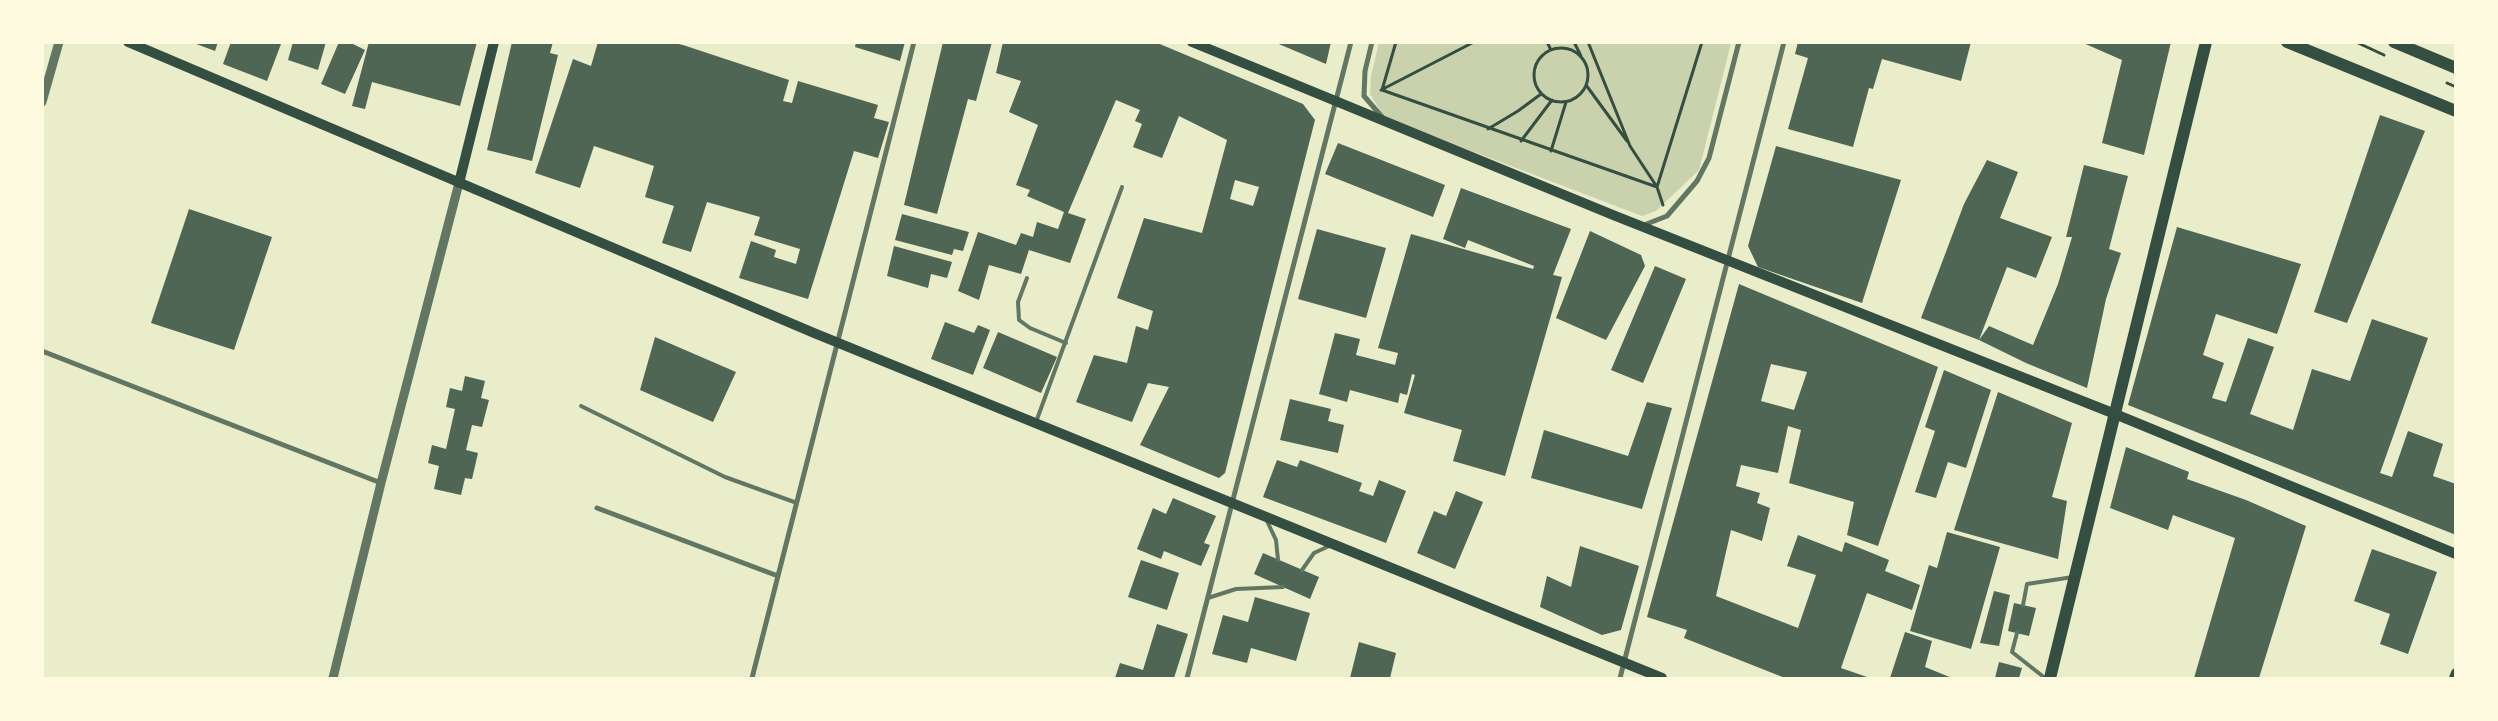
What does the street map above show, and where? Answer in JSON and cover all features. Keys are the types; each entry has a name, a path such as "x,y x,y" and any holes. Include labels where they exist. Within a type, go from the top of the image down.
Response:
{"main road":[{"path":"128,42 838,343 1266,519 1662,678"},
{"path":"459,183 494,42"},
{"path":"1192,42 1335,103 2115,414 2456,554"},
{"path":"2050,678 2206,42"},
{"path":"2287,42 2456,111"},
{"path":"2394,42 2456,68"},
{"path":"2454,678 2456,673"}],"street":[{"path":"42,102 59,42"},
{"path":"752,678 914,42"},
{"path":"1187,678 1351,42"},
{"path":"1372,42 1364,71 1364,96 1388,124"},
{"path":"1641,226 1667,216 1697,181 1709,158 1739,42"},
{"path":"1620,678 1784,42"},
{"path":"333,678 381,483 459,183"},
{"path":"42,352 381,483"},
{"path":"597,508 778,576"}],"lane":[{"path":"1035,424 1122,188"},
{"path":"1027,278 1018,302 1019,320 1030,328 1066,343"},
{"path":"581,406 725,477 797,502"},
{"path":"1266,519 1276,540 1278,560"},
{"path":"1302,570 1314,553 1330,545"},
{"path":"2023,605 2028,584 2075,576"},
{"path":"1208,598 1236,589 1283,587"},
{"path":"2017,633 2012,652 2045,678"}],"path":[{"path":"1382,90 1396,42"},
{"path":"1364,96 1382,90 1474,42"},
{"path":"1546,42 1550,50"},
{"path":"1574,42 1582,59 1588,76 1586,85 1575,98 1566,102 1552,100 1541,94 1534,78 1535,70 1538,61 1550,50 1568,49 1582,59"},
{"path":"1588,42 1630,146"},
{"path":"1657,187 1702,42"},
{"path":"1586,85 1657,187"},
{"path":"1382,90 1551,152 1657,187"},
{"path":"1488,129 1518,111 1541,94"},
{"path":"1521,140 1552,100"},
{"path":"1551,152 1566,102"}],"green space":[{"path":"1379,43 1731,43 1699,170 1656,211 1642,216 1385,118 1370,94 1371,76"}],"building":[{"path":"191,42 218,42 215,51"},
{"path":"231,42 281,44 267,81 223,64"},
{"path":"293,42 326,42 318,70 288,60"},
{"path":"339,42 349,42 365,50 345,94 321,84"},
{"path":"369,42 477,42 460,106 372,82 365,109 352,106"},
{"path":"512,42 553,42 550,53 558,55 532,161 487,150"},
{"path":"598,42 670,42 683,45 789,80 783,101 792,103 798,81 878,105 874,118 889,122 878,158 854,151 808,299 739,278 751,241 776,250 774,257 796,264 800,249 754,235 760,217 707,202 691,252 662,243 674,206 645,197 654,166 594,146 580,188 535,173 573,59 591,66"},
{"path":"856,42 905,42 900,61 855,47"},
{"path":"943,42 992,42 976,101 968,99 937,214 904,205"},
{"path":"1003,42 1155,42 1303,104 1315,120 1225,473 1219,478 1140,445 1169,387 1148,383 1132,422 1076,402 1094,355 1127,363 1136,326 1148,330 1153,311 1117,298 1144,218 1202,233 1227,140 1179,116 1162,158 1133,147 1142,124 1135,121 1140,110 1116,100 1068,213 1086,219 1070,263 1029,250 1021,274 989,265 979,300 958,291 978,232 1016,245 1021,233 1033,237 1037,222 1058,229 1064,212 1027,196 1030,190 1016,185 1038,125 1009,112 1021,81 996,73","holes":["1235,180 1259,187 1253,206 1230,199"]},
{"path":"1274,42 1331,42 1326,64"},
{"path":"1798,42 1971,42 1961,81 1882,59 1873,89 1869,88 1853,147 1788,129 1808,58 1795,54"},
{"path":"2081,42 2171,42 2144,155 2102,143 2122,60"},
{"path":"2380,115 2425,131 2347,323 2314,312"},
{"path":"1338,143 1445,185 1433,217 1325,174"},
{"path":"1776,146 1901,180 1862,303 1758,267 1748,246"},
{"path":"1987,160 2018,172 2000,218 2052,237 2036,278 2007,267 1979,340 1921,318 1964,204"},
{"path":"2084,165 2128,176 2109,249 2121,253 2106,299 2087,388 2026,363 1979,340 1989,326 2033,345 2058,284 2072,237 2066,237"},
{"path":"1461,188 1571,229 1553,275 1562,277 1505,476 1453,461 1462,430 1404,413 1415,375 1412,374 1407,395 1400,393 1398,403 1350,390 1347,402 1319,394 1335,333 1360,339 1356,355 1395,365 1398,353 1378,348 1411,234 1533,269 1534,266 1468,240 1465,248 1443,239"},
{"path":"189,209 272,237 234,350 151,323"},
{"path":"902,214 969,232 963,251 954,249 952,255 895,240"},
{"path":"2177,227 2301,264 2277,334 2216,314 2203,355 2224,363 2212,398 2226,402 2248,338 2274,347 2250,414 2293,430 2312,369 2350,381 2372,319 2428,338 2380,473 2392,477 2408,431 2443,444 2433,476 2456,484 2456,535 2128,405"},
{"path":"1317,229 1386,248 1366,318 1298,299"},
{"path":"1590,231 1641,255 1645,266 1606,340 1556,318"},
{"path":"894,246 952,262 947,278 931,274 928,288 887,276"},
{"path":"1655,266 1686,279 1643,383 1611,370"},
{"path":"1739,284 1938,367 1878,546 1847,535 1854,502 1789,483 1801,430 1788,426 1778,473 1741,465 1736,486 1760,493 1757,503 1770,508 1762,541 1731,530 1716,596 1798,628 1816,575 1787,566 1798,535 1842,552 1845,542 1889,560 1885,571 1920,585 1912,610 1867,593 1841,668 1870,678 1785,678 1684,638 1687,630 1647,617","holes":["1771,364 1807,372 1794,410 1761,401"]},
{"path":"945,322 974,333 978,325 990,330 973,375 931,359"},
{"path":"998,332 1057,357 1041,393 983,368"},
{"path":"655,337 736,372 713,422 640,390"},
{"path":"1944,370 1991,390 1966,468 1948,462 1936,498 1915,492 1935,431 1925,427"},
{"path":"465,376 485,381 481,398 489,400 482,427 472,425 466,450 478,453 472,479 465,478 461,495 434,489 439,466 428,463 432,445 446,449 455,409 446,407 450,388 462,391"},
{"path":"1998,392 2072,423 2052,497 2067,501 2058,559 1954,530"},
{"path":"1290,399 1331,409 1328,421 1344,425 1338,453 1280,440"},
{"path":"1647,402 1672,408 1642,509 1531,478 1544,430 1628,456"},
{"path":"2126,447 2189,472 2187,479 2246,500 2306,526 2259,678 2194,678 2235,538 2173,515 2168,530 2110,508"},
{"path":"1277,460 1297,467 1300,460 1362,483 1359,491 1373,496 1379,480 1406,491 1386,543 1263,497"},
{"path":"1456,491 1483,502 1455,569 1417,553 1434,511 1446,516"},
{"path":"1173,498 1216,516 1204,543 1210,545 1201,566 1164,551 1161,559 1137,549 1153,508 1166,514"},
{"path":"1947,532 2000,547 1971,649 1910,631 1929,565 1937,568"},
{"path":"1580,546 1639,566 1621,630 1602,635 1540,607 1547,576 1571,587"},
{"path":"2372,549 2437,572 2408,654 2380,644 2390,614 2354,601"},
{"path":"1263,553 1319,577 1310,599 1254,574"},
{"path":"1141,560 1179,573 1167,610 1128,597"},
{"path":"1994,591 2010,595 1999,646 1980,643"},
{"path":"1255,597 1310,613 1296,661 1251,648 1247,663 1212,654 1223,615 1248,622"},
{"path":"2014,603 2036,608 2029,636 2008,631"},
{"path":"1157,624 1188,634 1174,678 1115,678 1120,663 1143,670"},
{"path":"1905,632 1932,641 1925,667 1952,678 1890,678"},
{"path":"1359,642 1396,653 1390,678 1350,678"},
{"path":"1999,662 2022,668 2019,678 1995,678"}]}
